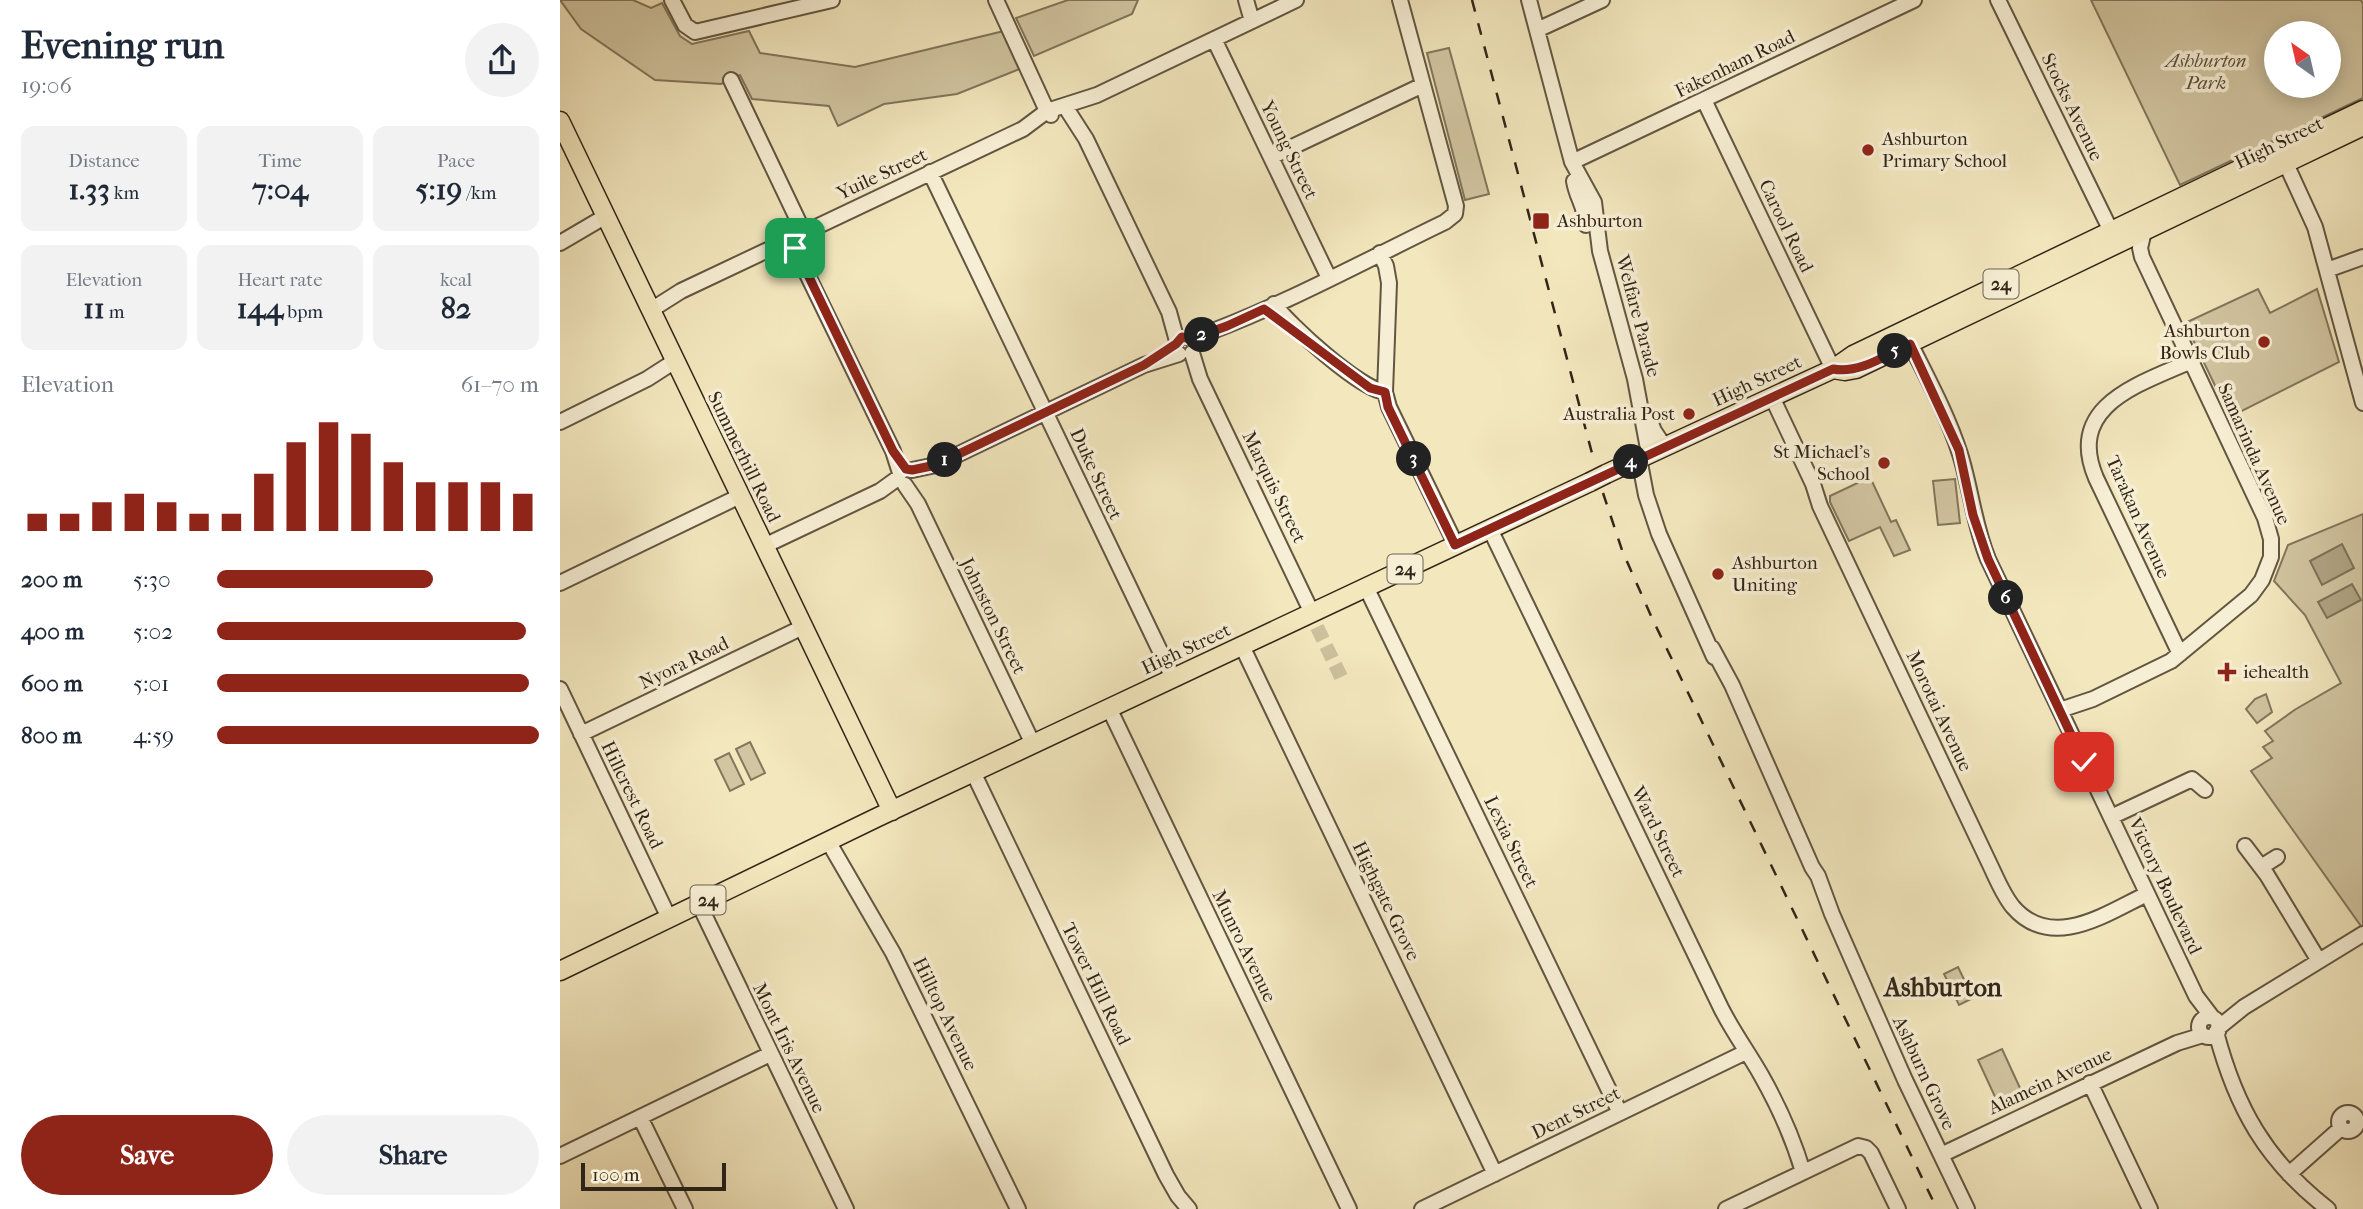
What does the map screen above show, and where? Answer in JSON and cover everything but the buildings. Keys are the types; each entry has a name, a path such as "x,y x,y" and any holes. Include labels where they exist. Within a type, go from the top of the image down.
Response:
{"main road":[{"name":"High Street","path":"1907,337 2144,231 2283,157 2363,110"},
{"name":"Summerhill Road","path":"560,121 892,811"},
{"name":"High Street","path":"560,971 973,772 1645,455 1833,369 1856,369 1907,337 2111,231 2283,157 2363,126"}],"street":[{"path":"672,0 685,25 691,30 702,31 832,0"},
{"path":"996,0 1050,112"},
{"path":"1246,0 1252,21"},
{"name":"Yuile Street","path":"648,306 930,172 1039,124 1050,112 1070,108 1296,0"},
{"path":"764,546 1446,222 1455,214 1455,206 1400,0"},
{"name":"Welfare Parade","path":"1529,0 1572,162 1575,187 1590,208 1588,230 1600,251 1637,390 1645,455"},
{"path":"1537,30 1602,0"},
{"name":"Fakenham Road","path":"1572,162 1914,0"},
{"name":"Stocks Avenue","path":"1998,0 2111,231"},
{"name":"Young Street","path":"1214,39 1329,278"},
{"name":"Johnston Street","path":"731,80 893,451 1033,744"},
{"path":"1271,157 1423,85"},
{"name":"Carool Road","path":"1704,100 1833,369"},
{"name":"Marquis Street","path":"1070,108 1312,613"},
{"path":"2283,157 2311,216 2363,403"},
{"name":"Duke Street","path":"930,172 1173,678"},
{"path":"560,243 608,220"},
{"name":"Samarinda Avenue","path":"2062,714 2166,664 2179,654 2257,588 2266,572 2272,548 2265,518 2142,257 2140,248 2144,231"},
{"path":"1385,251 1392,270 1389,283 1385,392 1388,407 1455,545"},
{"path":"2327,271 2363,257"},
{"path":"1269,306 1370,388 1385,392"},
{"name":"Victory Boulevard","path":"1907,337 1959,450 1983,547 2196,996 2235,1094 2255,1131 2289,1174 2328,1209"},
{"name":"Tarakan Avenue","path":"2179,654 2096,478 2089,452 2093,425 2113,399 2191,361"},
{"path":"560,422 677,365"},
{"name":"Morotai Avenue","path":"1772,397 1847,564 2012,906 2037,923 2052,928 2067,928 2090,922 2147,894"},
{"name":"Ashburn Grove","path":"1645,455 1646,495 1663,543 1712,648 1719,675 1737,701 1812,867 1816,891 1832,914 1889,1045 1967,1209"},
{"path":"560,583 740,496"},
{"name":"Ward Street","path":"1490,529 1721,1008 1760,1073 1807,1170"},
{"name":"Lexia Street","path":"1366,587 1620,1113"},
{"name":"Nyora Road","path":"582,734 803,627"},
{"name":"Highgate Grove","path":"1242,646 1495,1174"},
{"name":"Hillcrest Road","path":"560,689 669,918"},
{"name":"Munro Avenue","path":"1109,708 1347,1206"},
{"name":"Tower Hill Road","path":"973,772 1172,1187 1189,1209"},
{"path":"2110,817 2196,774 2205,790"},
{"name":"Hilltop Avenue","path":"828,841 893,953 1018,1209"},
{"path":"2245,846 2319,961"},
{"path":"2261,867 2277,856"},
{"name":"Mont Iris Avenue","path":"699,904 846,1209"},
{"name":"Alamein Avenue","path":"1941,1155 2209,1027 2363,934"},
{"name":"Dent Street","path":"1422,1209 1746,1052"},
{"path":"560,1156 770,1054"},
{"path":"2090,1083 2150,1209"},
{"path":"640,1117 685,1209"},
{"path":"2289,1174 2341,1128"},
{"path":"1726,1209 1854,1147 1862,1146 1869,1150 1898,1209"},
{"path":"1755,1195 1762,1209"}],"green space":[{"path":"560,0 633,0 651,8 662,3 680,36 692,44 749,31 760,53 855,67 1004,31 1022,68 957,94 884,104 838,126 829,106 752,99 740,75 721,84 655,80 581,29"},
{"path":"1068,0 1138,0 1132,14 1034,56 1016,18"},
{"name":"Ashburton Park","path":"2091,0 2361,0 2363,98 2180,185"},
{"path":"1449,48 1489,194 1465,200 1427,53"},
{"name":"Ashburton Bowls Club","path":"2258,289 2270,313 2317,289 2339,362 2230,417 2185,323"},
{"path":"1870,477 1891,522 1896,520 1910,550 1894,556 1880,527 1849,541 1830,502 1830,496"},
{"path":"1955,479 1960,523 1938,525 1933,481"},
{"path":"2363,514 2363,929 2251,771 2272,758 2263,747 2273,741 2265,731 2341,683 2305,615 2274,581 2288,545"},
{"path":"2266,694 2272,712 2257,723 2246,709 2255,699"},
{"path":"750,742 765,773 751,780 736,749"},
{"path":"729,753 744,784 730,791 715,760"},
{"path":"1958,967 1973,998 1959,1005 1944,974"},
{"path":"2002,1049 2026,1101 2002,1112 1978,1060"}],"shaded area":[{"path":"2342,544 2354,568 2322,585 2310,561"},
{"path":"2352,584 2361,600 2327,618 2318,602"}],"tunnel":[{"path":"1317,627 1341,677"}],"railway":[{"path":"1472,0 1593,457"},
{"path":"1603,493 1622,550 1651,616 1937,1209"}],"place":[{"name":"Ashburton Primary School","path":"1868,150"},
{"name":"Ashburton","path":"1541,221"},
{"name":"Ashburton Bowls Club","path":"2264,342"},
{"name":"Australia Post","path":"1689,414"},
{"name":"St Michael's School","path":"1884,463"},
{"name":"Ashburton Uniting","path":"1718,574"},
{"name":"iehealth","path":"2227,672"}],"district":[{"name":"Ashburton","path":"1943,987"}],"route":[{"path":"795,248 893,451 906,469 936,465 1144,365 1182,337 1191,339 1264,309 1370,388 1385,392 1388,407 1455,545 1833,369 1856,369 1910,344 1959,450 1973,515 1988,559 2084,762"}]}
